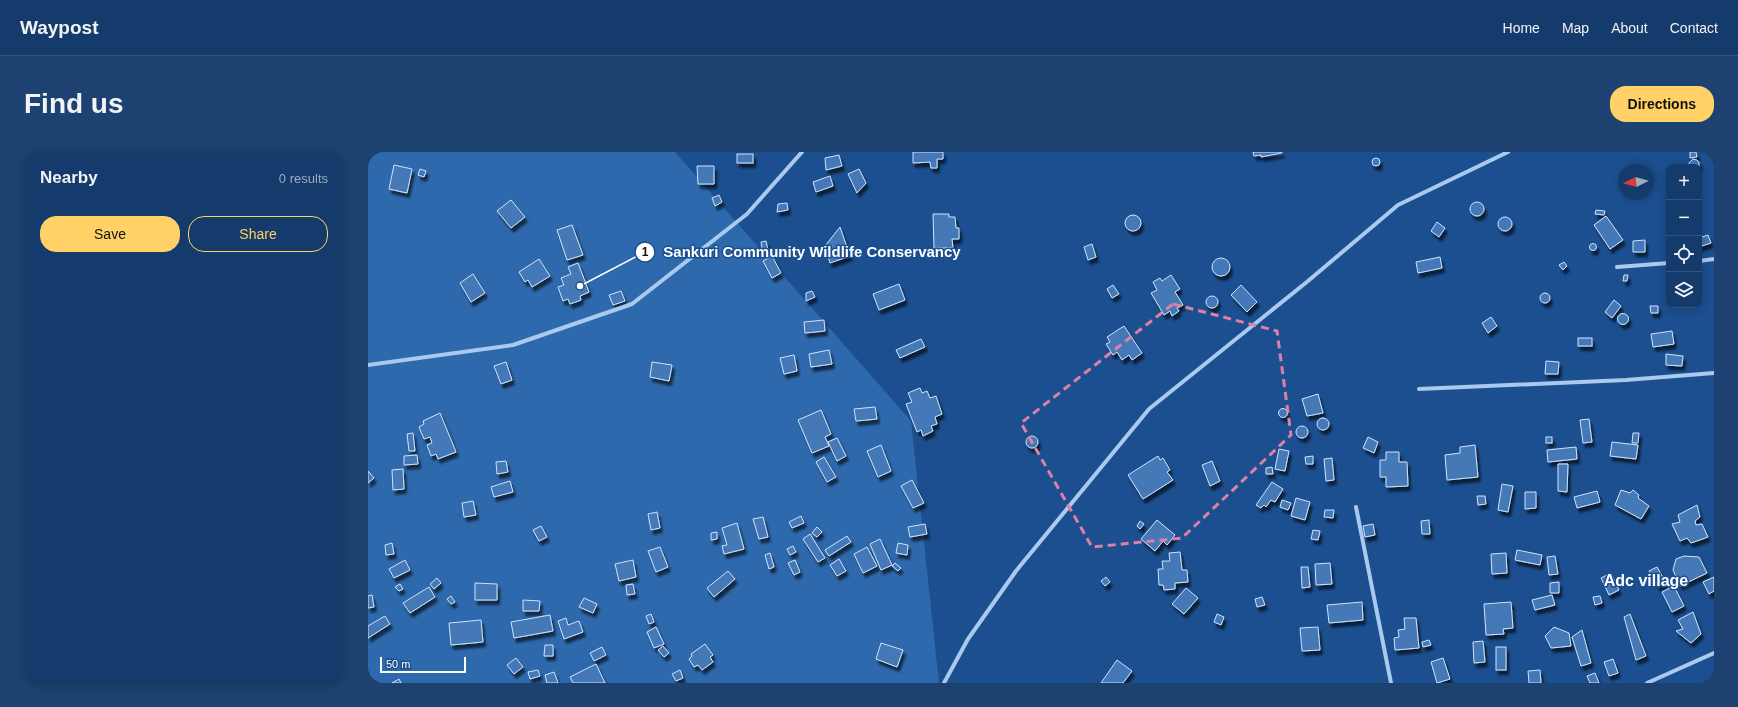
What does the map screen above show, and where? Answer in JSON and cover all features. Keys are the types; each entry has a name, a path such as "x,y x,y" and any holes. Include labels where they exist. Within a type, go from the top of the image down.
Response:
{"street":[{"path":"368,365 513,345 632,304 747,214 802,152"},
{"path":"944,683 968,639 1016,571 1149,409 1308,281 1398,205 1508,152"},
{"path":"1702,261 1714,260"},
{"path":"1617,267 1666,263"},
{"path":"1419,389 1626,380 1714,373"},
{"path":"1356,507 1391,683"},
{"path":"1647,683 1714,653"}],"highlighted area":[{"path":"1173,304 1277,331 1291,435 1182,538 1092,547 1021,423"}],"shaded area":[{"path":"368,152 675,152 911,421 939,683 368,683"}],"building":[{"path":"913,152 943,152 943,159 937,159 937,168 931,168 930,162 913,163"},
{"path":"1253,152 1282,153 1261,157 1261,155 1254,156"},
{"path":"1690,152 1696,152 1697,157 1690,158"},
{"path":"737,154 753,154 753,163 737,163"},
{"path":"839,155 842,166 826,170 825,158"},
{"path":"1374,158 1378,158 1380,162 1378,166 1374,166 1372,164 1372,160"},
{"path":"1693,159 1697,160 1699,164 1689,164"},
{"path":"394,165 412,169 407,193 389,189"},
{"path":"697,166 714,166 714,184 698,184"},
{"path":"420,169 426,171 424,177 418,175"},
{"path":"859,169 866,183 857,193 848,174"},
{"path":"830,176 833,186 816,192 813,182"},
{"path":"719,195 722,202 715,206 712,198"},
{"path":"511,200 525,217 511,228 497,211"},
{"path":"1474,202 1480,202 1484,206 1484,212 1480,216 1474,216 1470,212 1470,206"},
{"path":"787,203 788,210 777,212 778,204"},
{"path":"1596,210 1605,211 1604,215 1595,214"},
{"path":"933,214 949,214 949,217 955,217 956,228 959,228 959,239 952,239 953,248 934,248"},
{"path":"1133,215 1140,220 1141,223 1136,230 1133,231 1126,226 1125,223 1130,216"},
{"path":"1606,216 1623,240 1610,249 1594,225"},
{"path":"1502,217 1508,217 1512,221 1512,227 1508,231 1502,231 1498,227 1498,221"},
{"path":"1437,222 1445,228 1439,237 1431,231"},
{"path":"572,225 583,255 567,260 557,230"},
{"path":"840,227 850,256 830,263 825,246"},
{"path":"1708,235 1711,243 1702,246 1702,237"},
{"path":"1645,240 1645,252 1633,252 1633,241"},
{"path":"766,241 768,250 762,251 761,242"},
{"path":"1092,244 1096,257 1088,260 1084,247"},
{"path":"1593,244 1596,247 1593,250 1590,247"},
{"path":"772,256 781,273 772,278 763,261"},
{"path":"1440,257 1442,268 1418,273 1416,262"},
{"path":"1221,258 1227,261 1230,267 1227,273 1221,276 1215,273 1212,267 1215,261"},
{"path":"539,259 550,276 532,287 528,280 525,282 519,272"},
{"path":"1564,262 1567,266 1563,270 1559,265"},
{"path":"578,263 589,292 580,296 581,300 570,304 568,299 563,301 558,287 564,285 561,278 571,274 568,267"},
{"path":"473,274 485,293 471,302 460,283"},
{"path":"1171,275 1180,289 1175,292 1183,305 1177,308 1179,311 1172,316 1170,311 1164,315 1151,293 1157,290 1153,282 1160,278 1162,281"},
{"path":"1624,275 1628,275 1627,281 1623,281"},
{"path":"899,284 905,300 879,310 873,294"},
{"path":"1113,285 1119,294 1112,298 1107,289"},
{"path":"1241,285 1257,302 1247,312 1231,295"},
{"path":"621,291 625,301 613,305 609,295"},
{"path":"812,291 815,297 806,301 806,293"},
{"path":"1543,293 1547,293 1549,294 1549,302 1543,303 1540,300 1540,296"},
{"path":"1214,296 1217,297 1217,307 1210,308 1207,307 1206,300 1207,297"},
{"path":"1614,300 1621,306 1612,318 1605,312"},
{"path":"1650,306 1658,306 1658,313 1651,313"},
{"path":"1621,314 1625,314 1627,315 1627,323 1621,324 1618,321 1618,317"},
{"path":"1491,317 1497,326 1488,333 1482,323"},
{"path":"824,320 825,331 805,333 804,322"},
{"path":"1124,326 1142,353 1132,360 1129,355 1122,360 1117,352 1113,355 1106,344 1110,342 1107,337"},
{"path":"1672,331 1674,344 1653,347 1651,334"},
{"path":"1578,338 1592,338 1592,346 1578,346"},
{"path":"921,339 925,347 900,358 896,350"},
{"path":"829,350 832,364 811,367 809,354"},
{"path":"1666,354 1683,356 1682,366 1666,365"},
{"path":"794,355 797,371 784,374 780,358"},
{"path":"1546,361 1559,362 1558,374 1545,374"},
{"path":"506,362 512,380 501,384 494,366"},
{"path":"652,362 672,365 669,381 650,377"},
{"path":"920,388 922,393 927,391 930,398 936,396 942,414 935,417 937,424 931,426 933,431 923,436 921,430 917,432 906,404 912,402 908,393"},
{"path":"1318,394 1323,413 1307,416 1302,399"},
{"path":"875,407 877,419 856,421 854,409"},
{"path":"1281,409 1285,409 1287,413 1285,417 1281,417 1279,415 1279,411"},
{"path":"821,410 831,434 825,437 829,446 812,453 798,420"},
{"path":"440,413 456,452 438,459 436,454 431,456 427,445 432,443 430,437 424,439 419,427 424,424 423,421"},
{"path":"1325,418 1328,419 1328,429 1321,430 1318,429 1317,422 1318,419"},
{"path":"1589,419 1592,442 1583,443 1580,420"},
{"path":"1304,426 1307,427 1307,437 1300,438 1297,437 1296,430 1297,427"},
{"path":"413,433 415,451 409,451 407,434"},
{"path":"1633,433 1639,433 1638,443 1632,443"},
{"path":"1030,436 1034,436 1038,442 1034,448 1030,448 1026,444 1026,440"},
{"path":"1368,437 1378,442 1374,453 1363,448"},
{"path":"1546,437 1552,437 1552,443 1546,443"},
{"path":"837,438 846,456 837,461 828,442"},
{"path":"1612,442 1638,445 1636,459 1610,456"},
{"path":"881,445 891,471 878,477 867,451"},
{"path":"1475,445 1478,477 1447,480 1445,455 1460,453 1460,447"},
{"path":"1576,447 1577,459 1548,462 1547,450"},
{"path":"1279,449 1289,451 1285,471 1275,469"},
{"path":"1386,452 1399,452 1399,462 1407,462 1408,486 1386,487 1386,477 1380,477 1380,460 1386,460"},
{"path":"417,455 418,464 404,465 404,456"},
{"path":"1158,456 1160,460 1163,458 1170,470 1167,472 1173,480 1143,499 1128,475"},
{"path":"1313,456 1313,464 1306,464 1305,457"},
{"path":"824,457 836,477 827,482 816,462"},
{"path":"1332,458 1334,480 1326,481 1324,459"},
{"path":"506,461 508,472 497,474 496,462"},
{"path":"1212,461 1220,481 1210,486 1202,465"},
{"path":"1558,464 1568,464 1567,492 1558,491"},
{"path":"1272,467 1273,474 1266,474 1266,468"},
{"path":"403,469 404,489 393,490 392,470"},
{"path":"368,471 374,478 368,483"},
{"path":"912,480 924,503 913,508 901,486"},
{"path":"510,481 513,492 494,497 491,487"},
{"path":"1272,482 1283,489 1275,502 1271,500 1266,507 1264,505 1261,508 1256,505"},
{"path":"1502,484 1513,486 1508,512 1498,510"},
{"path":"1621,490 1630,493 1633,490 1639,495 1638,498 1649,506 1641,519 1615,505"},
{"path":"1597,491 1600,502 1577,508 1574,497"},
{"path":"1525,492 1536,492 1536,508 1525,509"},
{"path":"1477,496 1485,496 1486,504 1478,505"},
{"path":"1296,498 1310,502 1305,520 1291,516"},
{"path":"1282,500 1291,503 1288,510 1280,507"},
{"path":"473,501 476,515 464,517 462,503"},
{"path":"1697,505 1700,517 1695,521 1696,525 1702,524 1708,537 1691,543 1687,538 1680,541 1672,524 1680,522 1678,515"},
{"path":"1325,510 1334,510 1333,518 1324,517"},
{"path":"657,512 660,528 651,530 648,514"},
{"path":"801,516 804,523 792,528 789,522"},
{"path":"763,517 768,537 759,539 753,519"},
{"path":"1157,520 1175,535 1167,545 1163,541 1155,551 1141,539"},
{"path":"1429,520 1430,534 1422,534 1421,521"},
{"path":"1140,521 1144,524 1140,529 1137,526"},
{"path":"737,523 744,549 724,554 722,546 727,545 722,528"},
{"path":"925,524 927,534 910,537 908,527"},
{"path":"1373,524 1375,535 1365,537 1363,526"},
{"path":"541,526 547,537 539,541 533,530"},
{"path":"817,527 822,532 817,537 812,533"},
{"path":"1313,530 1320,531 1318,540 1311,539"},
{"path":"717,532 717,539 711,540 711,533"},
{"path":"810,534 825,558 818,562 803,539"},
{"path":"847,536 851,542 829,556 825,550"},
{"path":"880,539 892,565 881,570 870,544"},
{"path":"392,543 394,554 386,555 385,545"},
{"path":"898,543 908,545 907,555 896,553"},
{"path":"793,546 796,552 790,555 787,549"},
{"path":"660,547 668,567 656,572 648,551"},
{"path":"867,547 877,566 863,573 854,554"},
{"path":"1517,550 1542,555 1540,565 1515,560"},
{"path":"1180,552 1182,570 1187,570 1188,582 1175,583 1175,589 1164,590 1163,585 1159,585 1158,569 1163,569 1162,561 1170,561 1169,553"},
{"path":"770,553 774,567 769,569 765,555"},
{"path":"1506,553 1507,573 1492,574 1491,554"},
{"path":"1555,556 1558,574 1549,575 1547,557"},
{"path":"1684,556 1699,557 1707,573 1680,586 1673,570 1676,559"},
{"path":"839,559 846,571 837,576 830,565"},
{"path":"405,560 410,570 394,578 389,569"},
{"path":"633,560 636,577 619,581 615,564"},
{"path":"795,560 800,572 794,575 788,563"},
{"path":"895,563 901,568 898,571 892,566"},
{"path":"1330,563 1332,584 1316,585 1315,564"},
{"path":"1301,567 1308,567 1310,587 1302,588"},
{"path":"1657,567 1666,583 1658,587 1649,571"},
{"path":"728,571 735,579 714,597 707,588"},
{"path":"1611,573 1619,590 1609,595 1601,578"},
{"path":"1106,577 1110,582 1105,586 1101,581"},
{"path":"1714,577 1714,591 1709,594 1703,582"},
{"path":"437,578 441,583 434,589 430,584"},
{"path":"1559,582 1559,593 1550,593 1550,583"},
{"path":"475,583 497,584 497,600 475,600"},
{"path":"400,584 403,589 399,591 395,587"},
{"path":"633,584 635,594 627,595 626,585"},
{"path":"1674,586 1684,606 1672,612 1662,592"},
{"path":"429,587 435,597 410,613 403,603"},
{"path":"1186,588 1198,598 1184,614 1172,604"},
{"path":"372,595 374,607 368,608 368,596"},
{"path":"1552,595 1555,605 1535,610 1532,600"},
{"path":"451,596 455,602 451,604 447,599"},
{"path":"1600,596 1602,603 1595,605 1593,597"},
{"path":"1262,597 1265,605 1257,607 1255,599"},
{"path":"584,598 597,604 593,613 579,607"},
{"path":"523,600 540,601 539,611 523,611"},
{"path":"1362,602 1363,620 1329,623 1327,605"},
{"path":"1511,602 1513,628 1503,629 1504,634 1486,635 1484,604"},
{"path":"1693,612 1701,634 1691,643 1676,631 1683,629 1678,620"},
{"path":"651,614 654,622 649,624 646,616"},
{"path":"1217,614 1224,617 1221,625 1214,622"},
{"path":"1630,614 1646,656 1636,660 1624,617"},
{"path":"550,615 553,631 514,638 511,622"},
{"path":"385,616 390,624 368,638 368,626"},
{"path":"566,618 568,625 579,621 583,632 564,639 558,621"},
{"path":"1404,618 1416,618 1419,648 1395,650 1394,638 1399,637 1398,630 1405,629"},
{"path":"481,620 483,642 451,645 449,623"},
{"path":"656,627 664,644 654,648 647,632"},
{"path":"1318,627 1320,650 1302,651 1300,628"},
{"path":"1554,627 1569,633 1571,646 1551,648 1545,636"},
{"path":"1582,630 1591,663 1581,666 1572,637"},
{"path":"1429,640 1431,645 1423,647 1422,642"},
{"path":"1483,641 1485,662 1474,663 1473,642"},
{"path":"881,643 903,650 897,667 876,659"},
{"path":"705,644 713,655 710,657 713,662 702,670 698,665 694,667 689,659 692,656 691,654"},
{"path":"545,645 553,645 553,656 544,656"},
{"path":"663,646 669,653 664,657 658,650"},
{"path":"602,647 606,655 594,661 590,653"},
{"path":"1496,647 1506,647 1506,670 1496,670"},
{"path":"516,658 523,667 514,674 507,665"},
{"path":"1443,658 1450,679 1437,683 1431,662"},
{"path":"1613,659 1618,673 1609,676 1604,662"},
{"path":"1117,660 1132,671 1123,683 1101,683"},
{"path":"596,664 605,683 573,683 570,677"},
{"path":"538,670 540,676 530,679 528,672"},
{"path":"680,670 683,678 676,681 672,674"},
{"path":"1540,670 1541,683 1529,683 1528,671"},
{"path":"554,672 558,683 547,683 545,675"},
{"path":"1595,673 1599,683 1590,683 1587,676"},
{"path":"399,679 401,683 392,683"}],"place":[{"name":"Sankuri Community Wildlife Conservancy","path":"580,286"}],"district":[{"name":"Adc village","path":"1646,580"}]}
